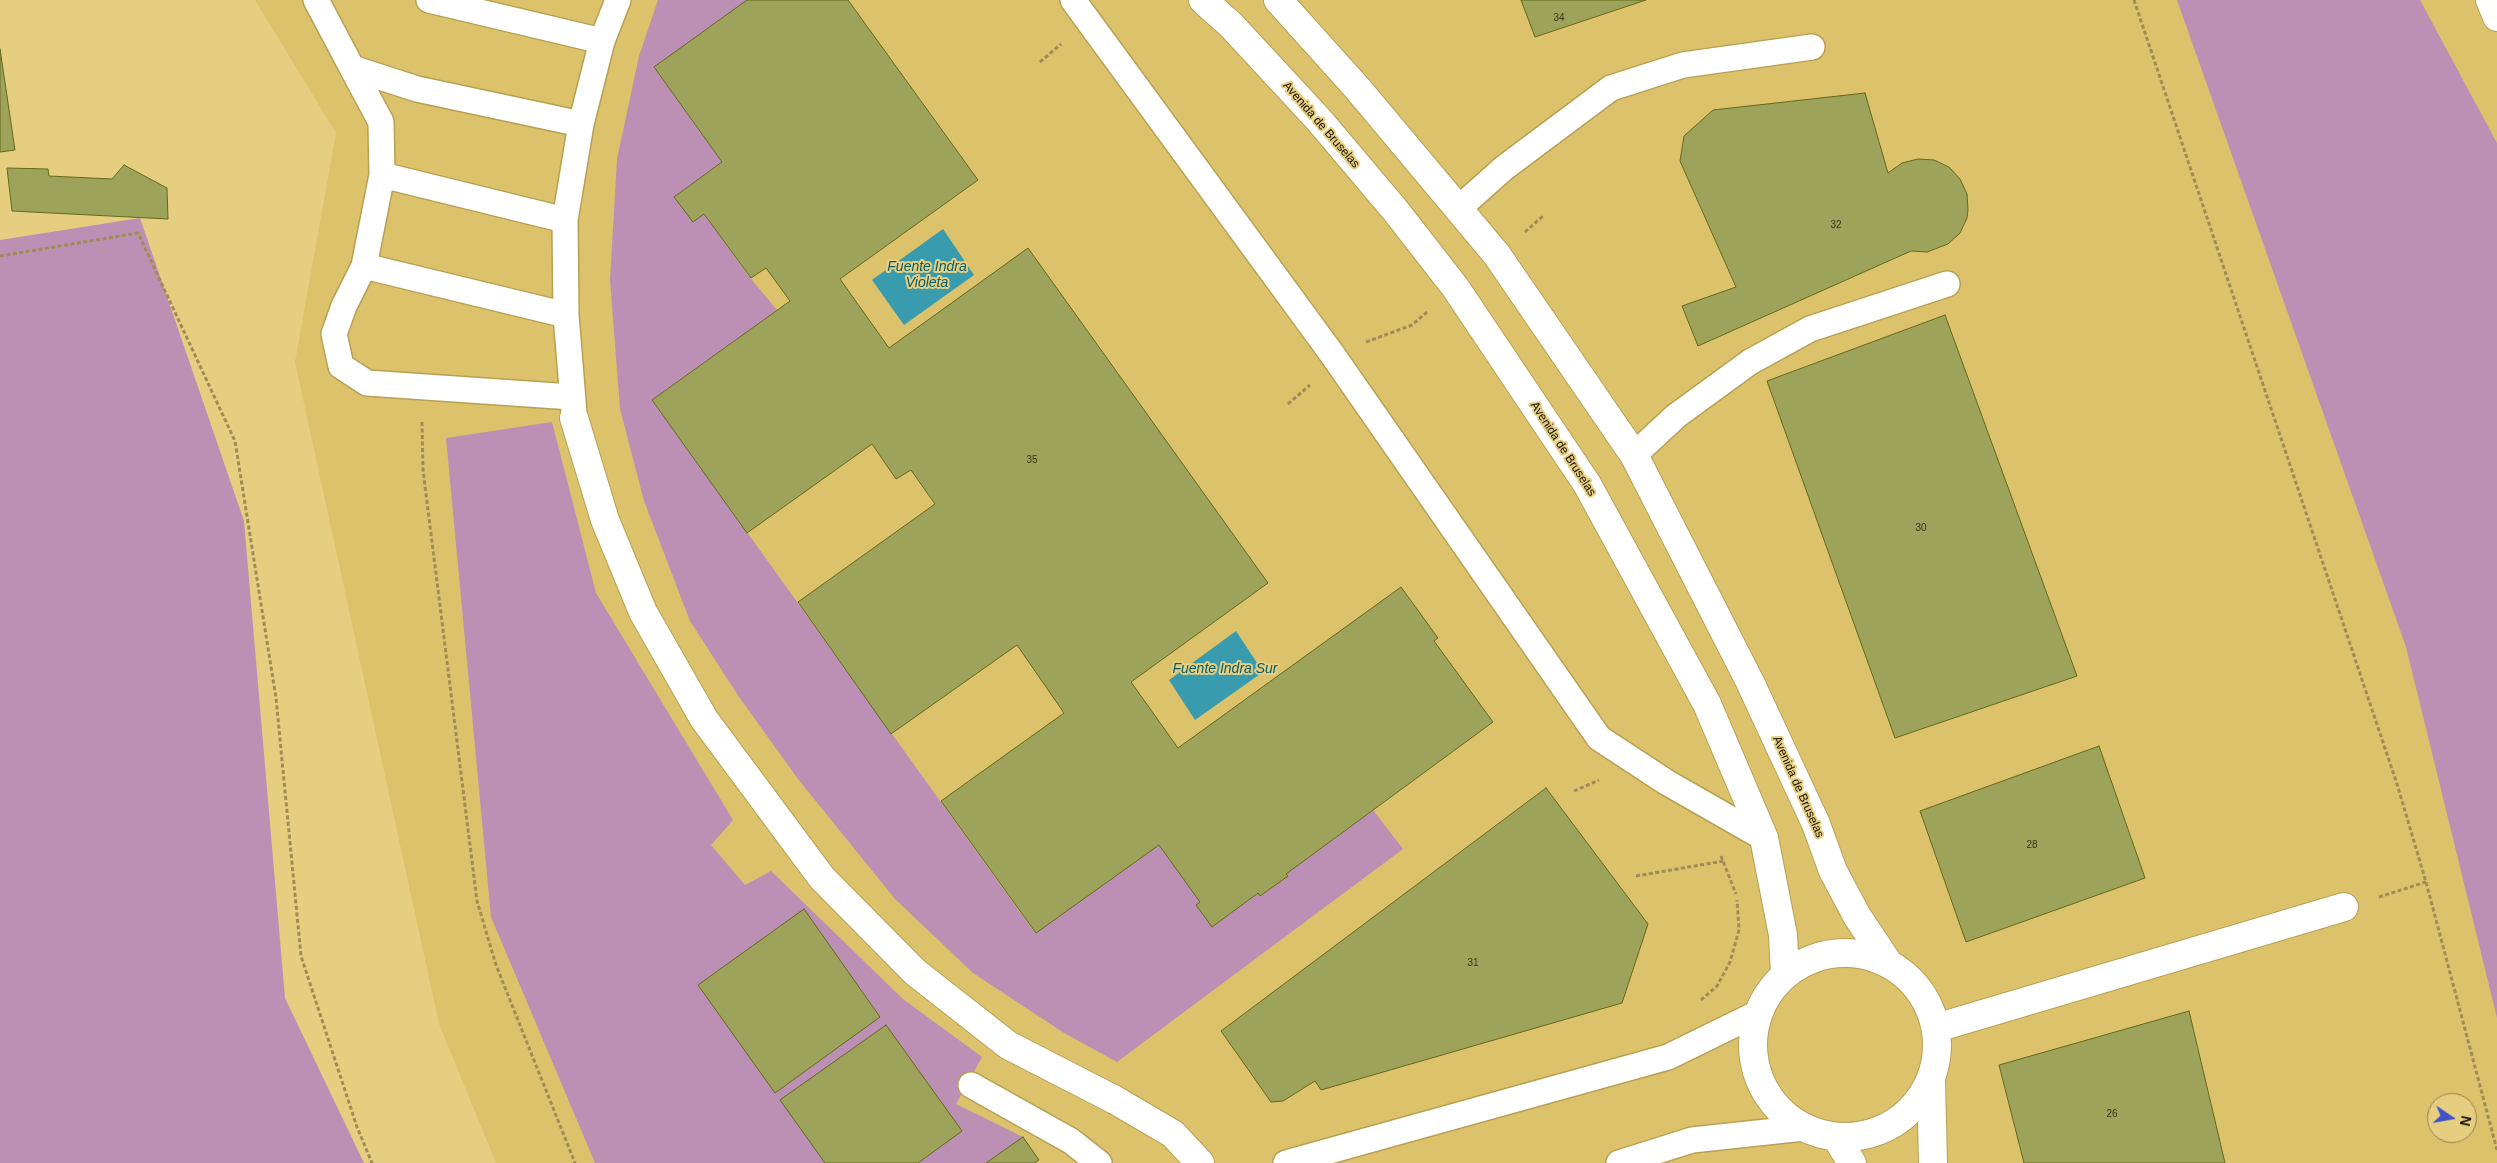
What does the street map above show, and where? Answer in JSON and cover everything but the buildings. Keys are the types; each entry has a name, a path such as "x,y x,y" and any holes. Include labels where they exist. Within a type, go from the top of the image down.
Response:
{"street":[{"name":"Avenida de Bruselas","path":"1203,0 1231,25 1319,120 1395,210 1455,287 1587,484 1707,704 1764,838 1783,935 1785,975"},
{"name":"Avenida de Bruselas","path":"1278,0 1358,89 1497,255 1634,455 1750,682 1816,824 1833,871 1857,916 1889,964"},
{"path":"2490,0 2497,17"},
{"path":"573,408 605,520 643,612 704,719 822,878 915,972 1008,1045 1115,1100 1173,1134 1200,1163"},
{"path":"1936,1028 2344,907"},
{"path":"1931,1078 1916,1104 1894,1124 1866,1136 1836,1137 1804,1128 1778,1108 1759,1080 1753,1046 1758,1013 1769,992 1785,975 1817,957 1854,953 1889,964 1911,980 1927,1002 1936,1028 1937,1053 1931,1078 1933,1163"},
{"path":"1836,1137 1852,1163"}],"lane":[{"path":"316,0 381,122 382,175 364,266 344,306 334,334 341,366 367,383 422,387 573,408 566,316 565,220 581,124 602,41 618,0"},
{"path":"429,0 602,41"},
{"path":"1073,0 1332,354 1598,738 1666,782 1764,838"},
{"path":"1458,209 1504,168 1611,88 1683,65 1812,47"},
{"path":"352,68 417,89 581,124"},
{"path":"382,175 565,220"},
{"path":"364,266 566,316"},
{"path":"1634,455 1676,416 1750,362 1810,329 1947,284"},
{"path":"1286,1163 1668,1057 1758,1013"},
{"path":"971,1085 1071,1141 1099,1163"},
{"path":"1619,1163 1692,1140 1804,1128"}],"path":[{"path":"2134,0 2394,774 2426,882 2497,1150"},
{"path":"1497,255 1543,216"},
{"path":"0,256 138,233 235,441 276,698 301,956 357,1127 372,1163"},
{"path":"1288,404 1306,390 1332,354 1412,325 1455,287"},
{"path":"422,387 423,470 477,901 496,965 575,1163"},
{"path":"1574,792 1600,780"},
{"path":"1697,1003 1717,986 1730,962 1739,930 1737,898 1724,861 1720,855"},
{"path":"1636,876 1724,861"},
{"path":"2344,907 2426,882"}],"shaded area":[{"path":"255,0 2490,0 2497,17 2497,1163 496,1163 439,1024 295,362 336,133"},
{"path":"658,0 747,0 654,67 722,162 674,197 704,214 747,274 777,310 652,400 1035,933 1159,845 1200,902 1197,905 1212,926 1258,893 1287,876 1286,874 1373,810 1403,849 1117,1062 1064,1033 973,973 895,899 798,779 739,697 690,621 644,501 620,409 610,280 617,159 639,56"},
{"path":"2177,0 2420,0 2497,143 2497,1018 2406,647"},
{"path":"140,218 244,521 285,998 364,1163 0,1163 0,240"},
{"path":"552,422 596,593 733,820 711,845 745,885 771,871 903,999 982,1057 956,1104 1023,1137 1039,1160 1034,1163 595,1163 491,917 446,438"}],"water":[{"name":"Fuente Indra Violeta","path":"943,229 974,275 904,325 872,280"},
{"name":"Fuente Indra Sur","path":"1236,631 1263,672 1195,720 1169,680"}]}
